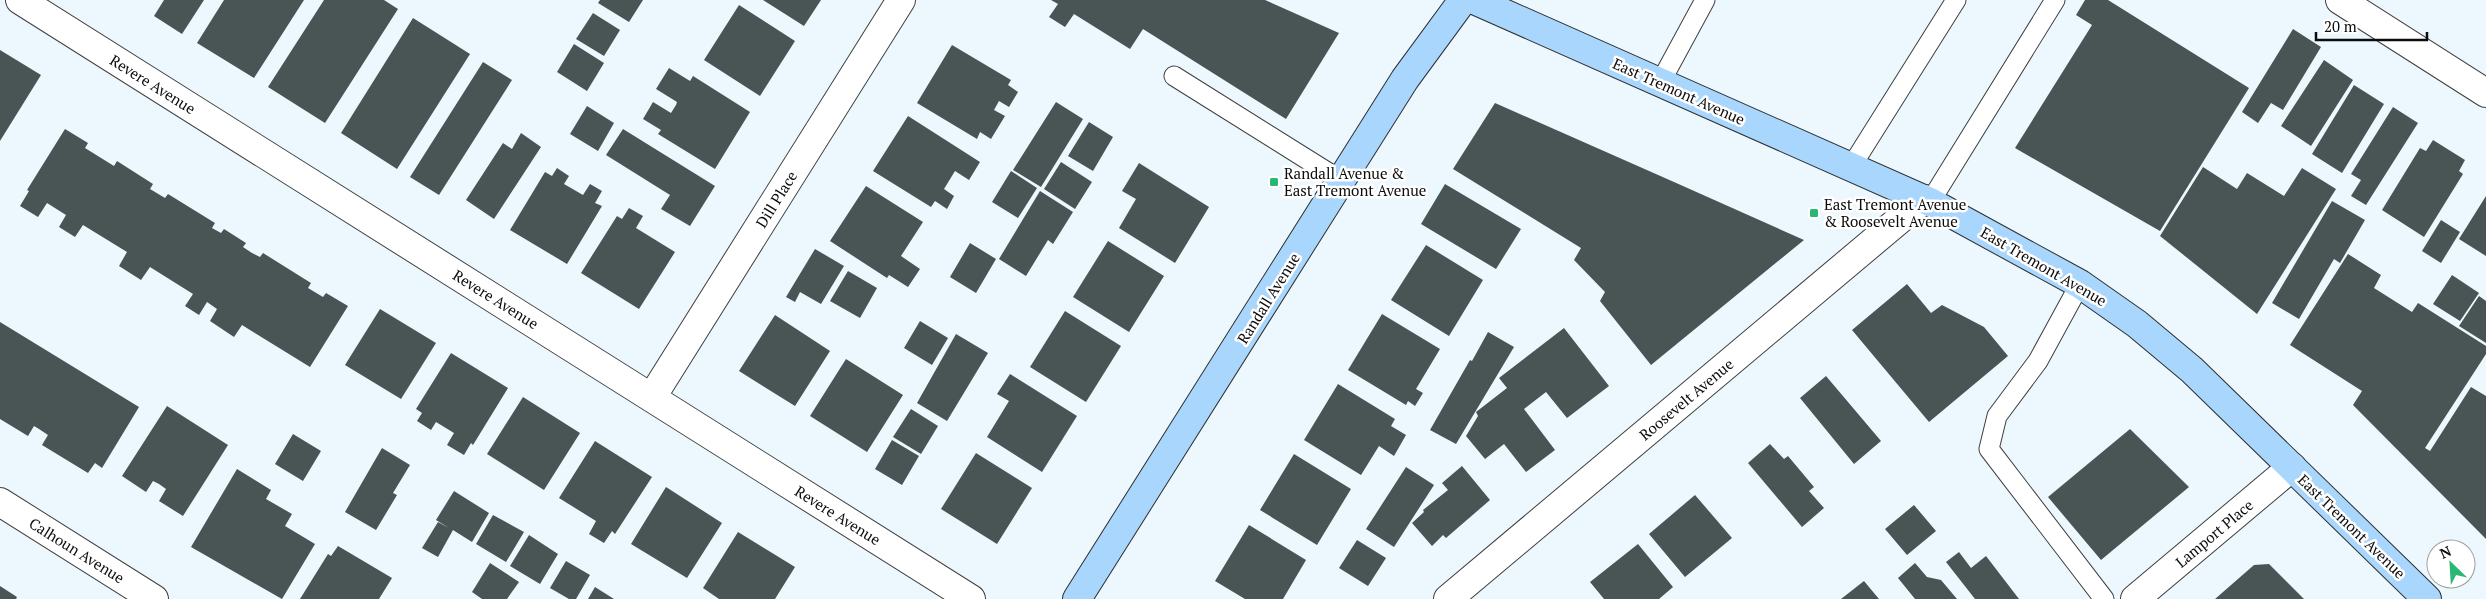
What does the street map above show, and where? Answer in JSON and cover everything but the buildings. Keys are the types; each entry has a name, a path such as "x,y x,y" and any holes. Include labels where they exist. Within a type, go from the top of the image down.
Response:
{"main road":[{"name":"Randall Avenue","path":"1077,599 1405,79 1463,0"},
{"name":"East Tremont Avenue","path":"1474,0 1927,201 2080,284 2108,302 2165,345 2427,599"}],"street":[{"name":"Revere Avenue","path":"20,0 971,599"},
{"name":"Dill Place","path":"652,397 901,0"},
{"path":"2340,0 2486,92"},
{"name":"Roosevelt Avenue","path":"1448,599 1927,201"},
{"name":"Lamport Place","path":"2135,599 2292,467"},
{"name":"Calhoun Avenue","path":"0,502 154,599"}],"lane":[{"path":"1660,83 1705,0"},
{"path":"1851,168 1956,0"},
{"path":"1927,201 2055,0"},
{"path":"1174,76 1340,180"},
{"path":"2080,284 2038,361 1997,416 1989,450 2104,599"}],"place":[{"name":"Randall Avenue & East Tremont Avenue","path":"1274,182"},
{"name":"East Tremont Avenue & Roosevelt Avenue","path":"1814,213"}]}
